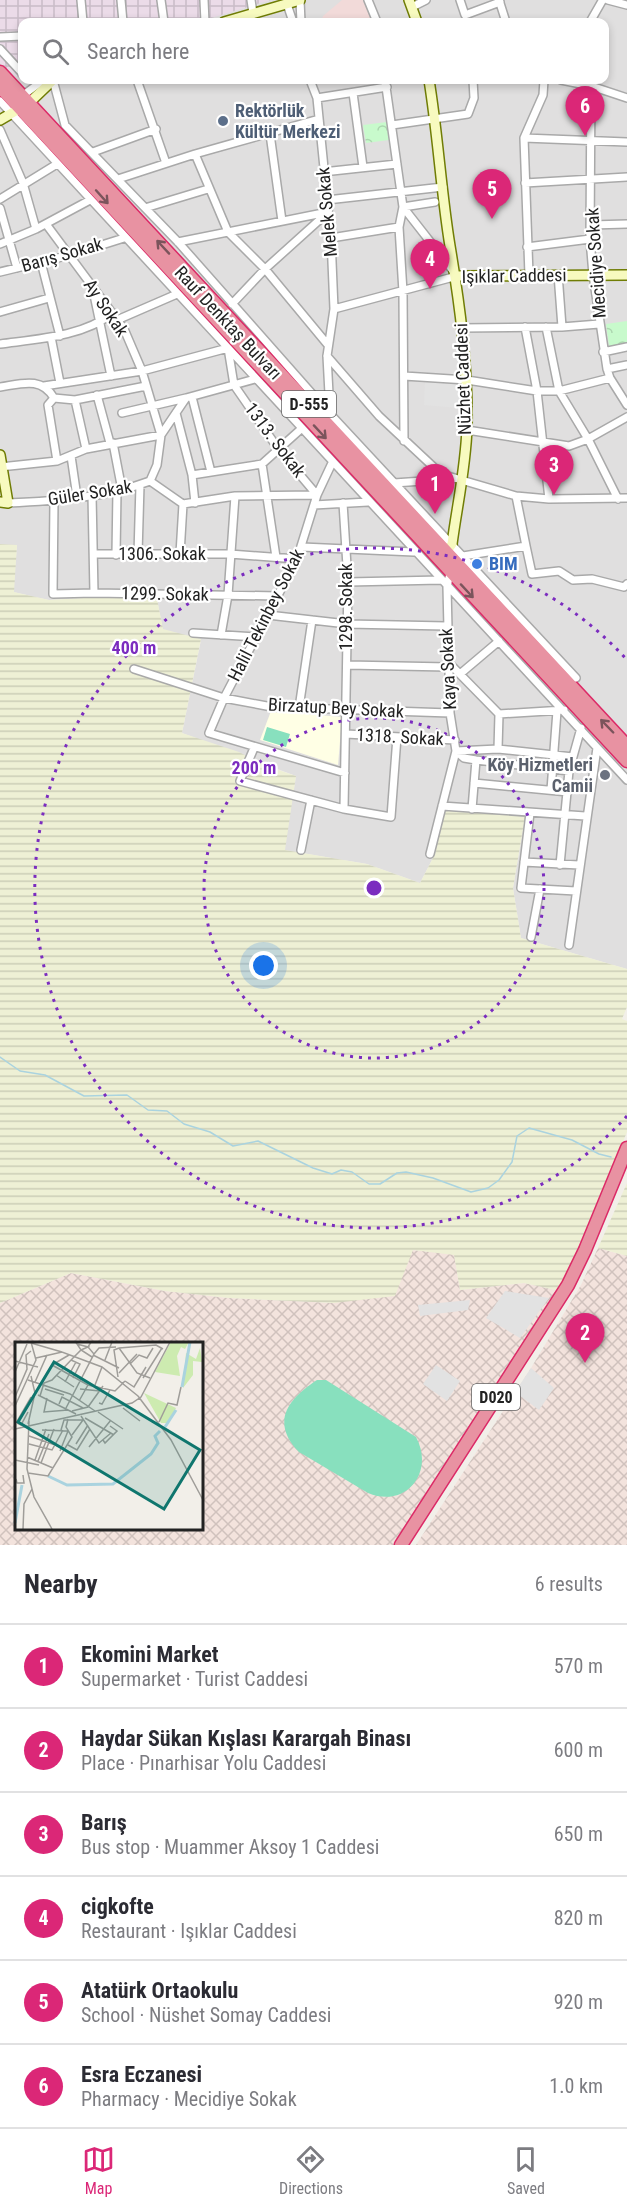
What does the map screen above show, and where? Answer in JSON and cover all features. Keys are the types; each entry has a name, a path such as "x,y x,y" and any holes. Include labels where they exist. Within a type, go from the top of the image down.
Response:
{"highway":[{"name":"Rauf Denktaş Bulvarı","path":"0,72 20,105 566,711 627,761"},
{"name":"Rauf Denktaş Bulvarı","path":"0,87 449,548 538,644 627,746"},
{"name":"D020","path":"401,1545 568,1285 627,1149"},
{"name":"D020","path":"409,1545 575,1285 627,1167"}],"street":[{"path":"81,0 83,18"},
{"path":"121,0 123,18"},
{"path":"161,0 163,18"},
{"path":"204,0 205,18"},
{"path":"251,0 253,13"},
{"path":"237,18 300,0 301,18"},
{"path":"368,0 375,18"},
{"path":"416,18 410,3 426,0"},
{"path":"460,0 465,15 500,1 505,18"},
{"path":"592,18 602,0 627,5"},
{"path":"287,4 292,18"},
{"path":"0,37 18,36"},
{"path":"0,49 18,69"},
{"path":"0,120 48,84"},
{"path":"54,84 65,125 178,242 394,483 449,548 463,556 538,644 576,678"},
{"path":"139,84 166,163"},
{"name":"Melek Sokak","path":"311,84 319,119 331,237 334,309 327,356 330,414"},
{"path":"316,98 352,93 383,84"},
{"path":"386,84 404,207 457,276"},
{"name":"Nüzhet Caddesi","path":"430,84 450,246 457,276 467,380 467,430 449,548"},
{"path":"392,125 468,114 474,98 472,84"},
{"path":"528,275 524,138 543,95 544,84"},
{"name":"Mecidiye Sokak","path":"591,84 593,141 590,239 593,275 607,369 627,405"},
{"path":"593,84 627,98"},
{"path":"352,93 363,167"},
{"name":"Rauf Denktaş Bulvarı","path":"0,101 20,105 57,164 414,552 445,576 447,586 566,711 627,780"},
{"path":"118,179 195,154 319,119"},
{"path":"93,152 156,129"},
{"path":"0,130 24,187 36,229"},
{"path":"270,134 282,221"},
{"path":"524,138 627,142"},
{"path":"195,154 228,232 265,269 328,345"},
{"path":"0,199 24,187 57,164"},
{"path":"323,172 397,164"},
{"path":"525,183 627,177"},
{"path":"327,200 443,187"},
{"path":"146,208 208,189"},
{"path":"0,244 10,242 90,200"},
{"path":"404,207 435,202"},
{"path":"404,207 399,226 403,292 404,441"},
{"path":"0,208 17,268"},
{"path":"178,242 328,212"},
{"path":"232,304 265,269 328,212"},
{"name":"Ay Sokak","path":"46,224 115,317 142,372 161,435"},
{"path":"591,225 627,224"},
{"path":"331,237 399,226"},
{"name":"Barış Sokak","path":"0,272 70,255 124,237"},
{"path":"527,247 590,239"},
{"path":"41,262 60,336"},
{"path":"558,274 562,327"},
{"name":"Işıklar Caddesi","path":"334,309 457,276 627,275"},
{"path":"93,286 111,376"},
{"path":"0,344 60,336 177,294"},
{"path":"0,312 50,298"},
{"path":"462,328 562,327 599,324"},
{"path":"525,327 537,391 549,499"},
{"path":"546,327 559,391 588,439 618,499"},
{"path":"51,337 60,383"},
{"path":"603,352 627,347"},
{"path":"44,386 142,372 228,348 234,385"},
{"path":"327,356 404,441 441,474 516,496 549,499 627,498"},
{"path":"607,369 627,365"},
{"path":"404,376 467,380 537,391 559,391 610,378"},
{"path":"122,413 255,379"},
{"path":"0,387 34,382 44,386 54,398 75,400 147,386"},
{"name":"1313. Sokak","path":"234,385 279,450 317,495"},
{"path":"97,395 112,443 120,491 116,555"},
{"path":"189,397 211,472"},
{"name":"Güler Sokak","path":"4,503 54,501 120,491 150,482 157,465 161,435 189,397"},
{"path":"54,398 48,405 57,461"},
{"path":"75,400 86,449"},
{"path":"176,413 192,475 195,502"},
{"path":"467,430 569,446 588,439 627,417"},
{"path":"192,475 261,464 301,429"},
{"path":"1,467 57,461 86,449 161,435"},
{"path":"0,455 4,503"},
{"path":"71,456 77,497"},
{"name":"Halil Tekinbey Sokak","path":"254,748 208,733 297,559 317,495 332,463"},
{"path":"261,464 276,557"},
{"path":"394,483 458,478"},
{"path":"150,482 183,504 235,496 317,495"},
{"path":"138,554 140,485"},
{"path":"92,495 94,593"},
{"path":"221,635 228,595 235,496"},
{"path":"516,496 532,574 559,571 573,580 592,579 624,586 627,584"},
{"name":"1299. Sokak","path":"54,501 53,594 278,596"},
{"path":"314,505 368,502"},
{"name":"1298. Sokak","path":"343,503 348,582 344,809"},
{"path":"180,554 183,504"},
{"path":"463,556 526,546"},
{"path":"302,547 346,551 414,552"},
{"name":"1306. Sokak","path":"94,554 230,554 297,559"},
{"path":"348,582 445,576"},
{"name":"Kaya Sokak","path":"445,576 450,713 456,751"},
{"path":"268,615 347,624 446,626"},
{"path":"299,708 312,620"},
{"path":"193,633 257,637"},
{"path":"460,674 499,641"},
{"path":"347,665 448,664 499,714 498,749"},
{"name":"Birzatup Bey Sokak","path":"134,669 224,698 272,707 450,713"},
{"path":"499,714 566,711 553,754 551,790"},
{"path":"560,865 569,771 580,728"},
{"name":"1318. Sokak","path":"346,734 454,741"},
{"path":"345,772 254,748 240,781 344,809 391,817 397,737"},
{"path":"569,945 585,816 597,748"},
{"path":"456,751 498,749 573,757"},
{"path":"456,751 464,758 569,771"},
{"path":"430,854 456,751"},
{"path":"472,809 476,760"},
{"path":"474,783 568,792"},
{"path":"301,850 311,800"},
{"path":"442,806 565,817 585,816"},
{"path":"530,813 521,888 576,891"},
{"path":"524,862 579,865"},
{"path":"531,937 540,889"}],"shaded area":[{"path":"0,0 627,0 627,969 521,938 513,888 525,818 442,819 435,854 420,883 367,864 284,850 296,776 182,733 201,640 163,630 156,594 49,600 13,592 17,545 0,544"},
{"path":"0,0 271,0 211,18 18,18 18,77 0,63"},
{"path":"342,0 363,0 372,18 322,18"},
{"path":"438,189 440,207 411,211 409,193"},
{"path":"425,380 460,382 460,408 424,405"},
{"path":"0,544 17,545 14,592 49,600 156,594 163,629 201,639 182,733 239,752 261,764 296,776 285,850 367,864 420,883 435,854 445,806 525,817 513,888 521,938 627,969 627,1007 622,1019 627,1021 627,1132 560,1291 524,1283 460,1290 454,1255 413,1250 395,1296 334,1303 229,1298 165,1291 71,1273 0,1303"},
{"path":"271,711 342,717 338,765 260,740"},
{"path":"627,1183 627,1256 598,1248"},
{"path":"598,1248 627,1256 627,1545 416,1545 531,1368 581,1285"},
{"path":"412,1250 454,1254 460,1290 524,1283 560,1291 395,1545 0,1545 0,1303 71,1273 165,1291 229,1298 334,1303"},
{"path":"505,1291 549,1298 520,1338 486,1318"},
{"path":"470,1300 468,1310 420,1316 418,1305"},
{"path":"436,1365 460,1381 447,1401 423,1384"},
{"path":"531,1368 554,1388 539,1410 515,1392"}],"green space":[{"path":"387,122 389,140 366,143 363,125"},
{"path":"627,321 627,343 609,346 606,324"},
{"path":"267,727 290,734 286,747 263,740"},
{"path":"317,1380 326,1380 416,1437 421,1450 422,1463 419,1474 405,1492 382,1497 368,1493 299,1452 290,1441 284,1421 286,1412 298,1395"}],"waterway":[{"path":"0,1057 20,1071 45,1075 84,1096 127,1095 148,1110 167,1111 184,1124 210,1132 233,1146 258,1141 313,1168 332,1174 341,1170 352,1172 369,1184 380,1184 397,1173 406,1172 433,1178 471,1192 488,1188 499,1180 512,1162 517,1136 529,1128 572,1140 599,1154 611,1157"}],"place":[{"name":"Rektörlük Kültür Merkezi","path":"223,121"},
{"name":"Esra Eczanesi","path":"585,136"},
{"name":"Atatürk Ortaokulu","path":"492,219"},
{"name":"cigkofte","path":"430,289"},
{"name":"Barış","path":"554,495"},
{"name":"Ekomini Market","path":"435,514"},
{"name":"BIM","path":"477,564"},
{"name":"Köy Hizmetleri Camii","path":"605,775"},
{"name":"Haydar Sükan Kışlası Karargah Binası","path":"585,1363"}]}
